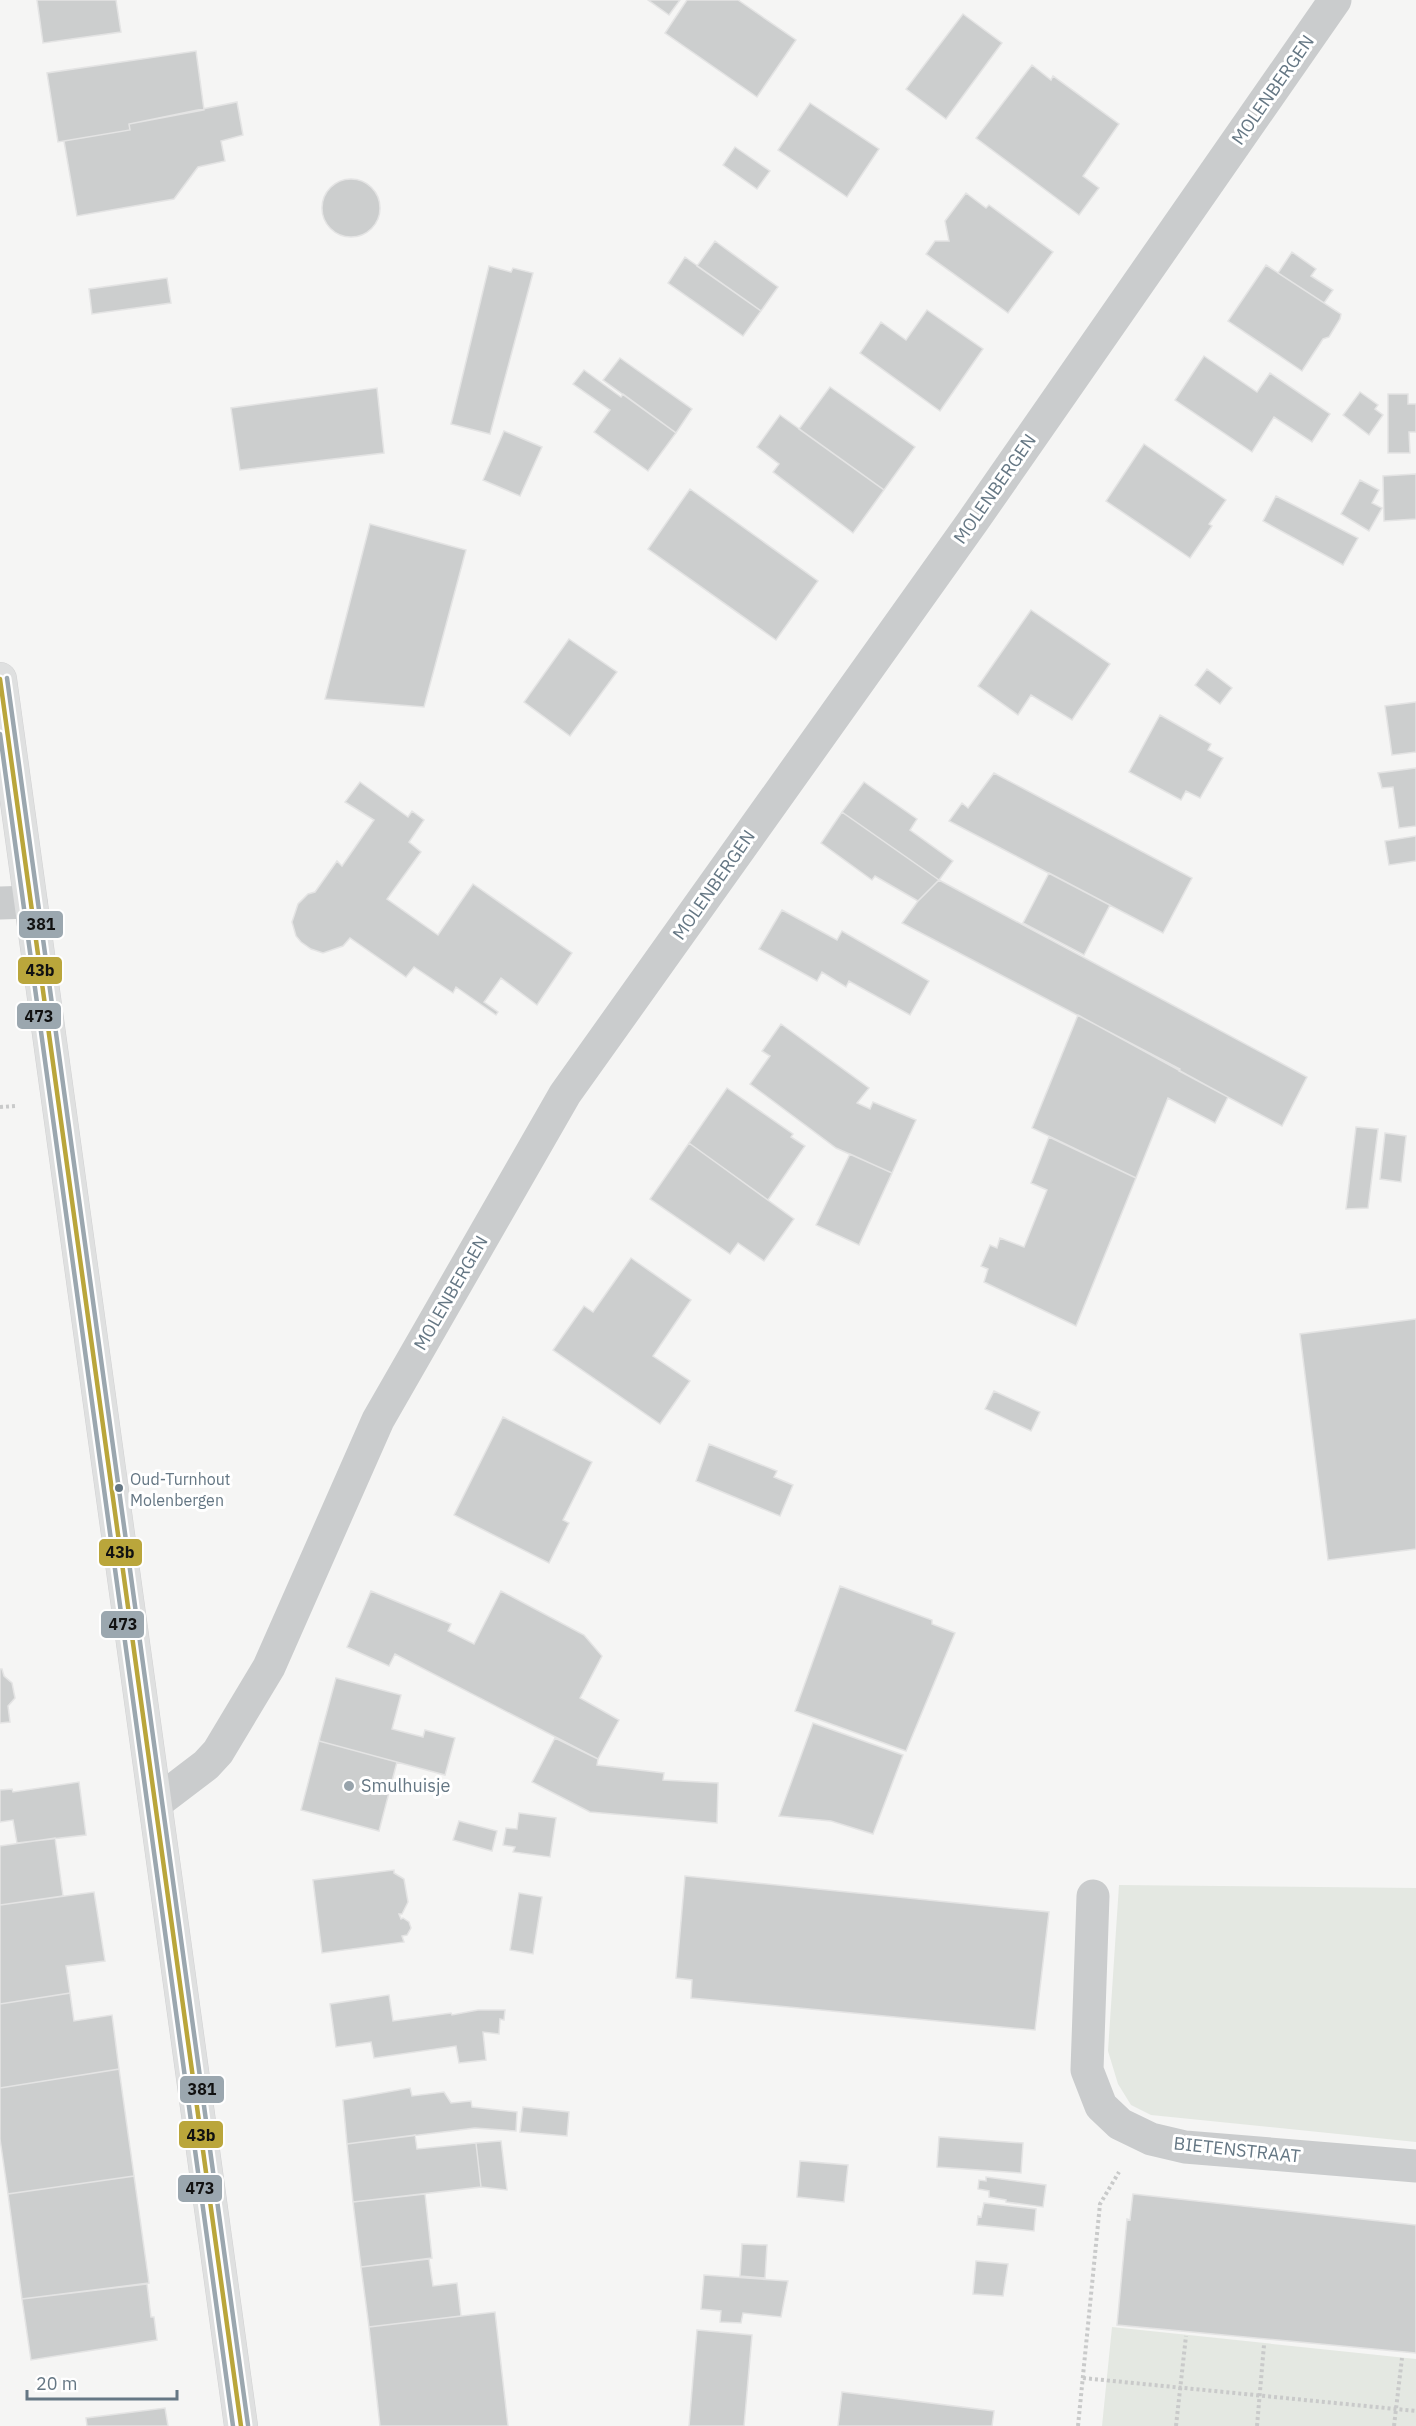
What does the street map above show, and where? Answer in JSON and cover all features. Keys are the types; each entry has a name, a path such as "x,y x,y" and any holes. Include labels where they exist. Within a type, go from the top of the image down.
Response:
{"main road":[{"path":"0,679 16,902 156,1803 241,2426"}],"street":[{"name":"MOLENBERGEN","path":"156,1803 206,1766 218,1752 269,1667 378,1420 565,1094 973,521 1335,0"},
{"name":"BIETENSTRAAT","path":"1093,1896 1087,2070 1101,2106 1120,2124 1151,2139 1185,2147 1416,2166"}],"path":[{"path":"1078,2426 1100,2204 1119,2173 1151,2139"},
{"path":"1176,2426 1186,2336"},
{"path":"1257,2426 1264,2345"},
{"path":"1394,2426 1402,2358"},
{"path":"1083,2378 1416,2410"}],"shaded area":[{"path":"1119,1885 1416,1888 1416,2142 1151,2115 1131,2105 1118,2084 1108,2051"},
{"path":"1112,2327 1416,2359 1416,2426 1102,2426"}],"building":[{"path":"37,0 116,0 121,32 43,43"},
{"path":"648,0 680,0 669,15"},
{"path":"687,0 738,0 796,40 757,97 665,33"},
{"path":"963,14 1002,43 946,119 906,89"},
{"path":"196,51 204,110 129,124 130,130 58,142 47,73"},
{"path":"1032,65 1051,80 1053,76 1119,124 1083,176 1099,188 1079,215 976,138"},
{"path":"237,102 243,135 221,141 225,161 198,167 174,199 77,216 64,141 130,130 129,124"},
{"path":"810,103 879,149 847,197 778,150"},
{"path":"735,147 770,171 757,189 723,165"},
{"path":"351,179 367,184 375,192 380,208 375,224 367,232 351,237 335,232 327,224 322,208 327,192 335,184"},
{"path":"966,193 986,208 989,205 1053,252 1008,313 926,254 935,241 949,241 945,221"},
{"path":"715,241 778,287 761,311 697,266"},
{"path":"1292,252 1316,269 1311,276 1333,290 1324,303 1278,273"},
{"path":"685,257 761,311 743,336 668,283"},
{"path":"1266,265 1341,314 1329,337 1323,339 1302,371 1228,321"},
{"path":"489,266 511,272 513,268 533,273 490,434 451,424"},
{"path":"167,278 171,303 92,314 89,289"},
{"path":"927,310 983,349 940,411 860,353 881,322 906,340"},
{"path":"1204,356 1257,392 1270,373 1330,414 1312,442 1274,417 1252,452 1175,400"},
{"path":"620,358 692,409 676,433 603,380"},
{"path":"584,370 621,397 623,394 676,433 648,471 594,432 610,410 573,384"},
{"path":"830,387 915,447 884,490 799,429"},
{"path":"377,388 384,453 240,470 231,408"},
{"path":"1360,392 1378,405 1375,409 1383,415 1369,435 1343,415"},
{"path":"1388,394 1408,394 1408,404 1416,404 1416,432 1409,432 1410,453 1388,453"},
{"path":"780,415 884,490 853,533 773,472 779,464 757,447"},
{"path":"504,431 542,447 520,496 483,480"},
{"path":"1144,444 1226,500 1209,524 1212,526 1190,558 1106,501"},
{"path":"1416,474 1416,519 1384,521 1383,476"},
{"path":"1360,480 1379,490 1372,503 1382,508 1369,531 1341,514"},
{"path":"690,489 818,581 776,640 648,549"},
{"path":"1276,496 1358,538 1343,565 1263,521"},
{"path":"370,524 466,550 424,707 325,699"},
{"path":"1031,610 1110,664 1072,720 1031,695 1018,715 978,686"},
{"path":"569,639 617,672 570,736 524,702"},
{"path":"1207,669 1232,688 1220,704 1195,685"},
{"path":"1416,702 1416,752 1392,755 1385,706"},
{"path":"1160,715 1211,744 1208,750 1223,758 1200,798 1186,791 1181,800 1129,772"},
{"path":"1416,768 1416,826 1399,828 1393,787 1382,788 1378,773"},
{"path":"994,773 1192,878 1163,933 949,821 962,803 968,808"},
{"path":"360,782 408,817 412,811 424,820 409,842 421,852 387,899 438,935 473,884 572,953 537,1005 501,978 484,1002 498,1012 496,1015 456,987 453,993 414,967 406,977 350,938 343,946 323,953 311,949 296,936 292,922 298,904 308,894 315,892 337,861 342,866 374,820 345,802"},
{"path":"864,782 917,819 910,830 953,861 939,880 842,812"},
{"path":"842,812 939,880 918,901 875,876 872,880 821,843"},
{"path":"1416,836 1416,861 1389,865 1385,841"},
{"path":"1049,873 1110,905 1084,955 1023,923"},
{"path":"939,880 1307,1077 1282,1126 1179,1071 1180,1069 902,923 918,901"},
{"path":"782,910 837,940 842,931 929,981 910,1015 849,981 846,987 822,972 817,981 759,949"},
{"path":"1078,1015 1228,1097 1215,1123 1168,1098 1136,1178 1032,1128"},
{"path":"781,1024 869,1088 857,1103 870,1109 873,1102 916,1120 892,1173 836,1148 750,1084 770,1056 762,1051"},
{"path":"727,1088 793,1134 791,1137 805,1146 768,1200 689,1143"},
{"path":"1356,1127 1378,1129 1368,1208 1346,1209"},
{"path":"1385,1133 1406,1136 1401,1182 1380,1179"},
{"path":"1049,1137 1136,1178 1076,1326 984,1282 988,1269 981,1266 990,1245 997,1248 1000,1238 1024,1247 1047,1190 1031,1183"},
{"path":"689,1143 794,1219 764,1261 738,1243 730,1254 650,1199"},
{"path":"850,1154 892,1173 859,1245 816,1225"},
{"path":"631,1258 691,1300 653,1356 690,1381 660,1424 553,1350 584,1306 593,1312"},
{"path":"1416,1319 1416,1549 1328,1560 1300,1334"},
{"path":"994,1391 1040,1412 1031,1431 985,1409"},
{"path":"503,1417 592,1462 563,1520 569,1523 549,1563 454,1515"},
{"path":"709,1444 777,1471 774,1477 793,1485 780,1516 696,1481"},
{"path":"840,1586 932,1620 932,1624 955,1633 906,1751 795,1711"},
{"path":"371,1591 451,1624 448,1631 474,1644 501,1591 584,1635 602,1656 580,1698 619,1720 598,1759 395,1654 389,1666 347,1647"},
{"path":"0,1669 12,1683 15,1698 8,1706 10,1722 0,1723"},
{"path":"336,1678 401,1695 392,1729 423,1737 425,1730 455,1738 445,1775 319,1741"},
{"path":"813,1723 903,1755 873,1834 831,1821 779,1816"},
{"path":"555,1738 598,1759 597,1765 664,1773 663,1780 718,1783 717,1823 590,1812 532,1782"},
{"name":"Smulhuisje","path":"319,1741 397,1762 379,1831 301,1810"},
{"path":"79,1782 86,1835 17,1843 13,1820 0,1822 0,1790 12,1789 13,1792"},
{"path":"519,1813 556,1818 550,1857 513,1852 515,1847 503,1845 506,1828 517,1829"},
{"path":"459,1821 497,1831 492,1851 453,1840"},
{"path":"55,1838 63,1896 0,1905 0,1846"},
{"path":"394,1870 394,1873 404,1879 408,1902 402,1914 399,1914 401,1919 409,1922 411,1928 407,1935 402,1936 404,1942 322,1953 313,1880"},
{"path":"685,1876 1049,1912 1035,2030 691,1998 692,1980 676,1978"},
{"path":"94,1892 105,1961 66,1966 70,1993 0,2004 0,1905"},
{"path":"519,1893 542,1897 533,1954 510,1950"},
{"path":"70,1993 74,2021 112,2015 119,2069 0,2088 0,2004"},
{"path":"389,1995 393,2021 478,2010 505,2010 504,2020 500,2019 499,2034 483,2032 486,2060 459,2063 456,2046 374,2058 371,2042 336,2047 330,2004"},
{"path":"119,2069 134,2176 8,2194 0,2139 0,2088"},
{"path":"410,2088 412,2096 444,2092 451,2103 471,2101 472,2107 517,2112 516,2131 475,2128 347,2144 343,2100"},
{"path":"523,2107 569,2112 567,2136 520,2132"},
{"path":"415,2135 417,2149 476,2143 481,2187 353,2202 347,2144"},
{"path":"939,2137 1023,2143 1021,2173 937,2167"},
{"path":"501,2141 507,2190 481,2187 476,2143"},
{"path":"800,2161 848,2165 844,2202 797,2197"},
{"path":"134,2176 149,2283 22,2299 8,2194"},
{"path":"986,2177 1046,2185 1043,2207 1006,2202 1006,2200 989,2197 989,2191 978,2189 979,2180 986,2181"},
{"path":"425,2194 432,2258 361,2267 353,2202"},
{"path":"1133,2194 1416,2225 1416,2353 1117,2325 1127,2219 1130,2220"},
{"path":"984,2203 1036,2209 1034,2231 977,2225"},
{"path":"742,2244 767,2245 765,2278 740,2276"},
{"path":"429,2259 433,2286 457,2283 461,2316 369,2327 361,2267"},
{"path":"976,2261 1008,2264 1003,2296 973,2294"},
{"path":"704,2275 788,2281 781,2317 743,2313 741,2323 720,2322 721,2311 701,2309"},
{"path":"147,2284 151,2317 154,2317 157,2340 31,2360 22,2299"},
{"path":"495,2312 508,2426 380,2426 369,2327"},
{"path":"697,2330 752,2335 744,2426 689,2426"},
{"path":"842,2392 994,2411 992,2426 838,2426"},
{"path":"165,2408 168,2426 87,2426 86,2418"}],"transit line":[{"name":"381","path":"7,678 248,2425"},
{"name":"43b","path":"0,679 241,2426"},
{"name":"473","path":"0,734 233,2426"}],"place":[{"name":"Oud-Turnhout Molenbergen","path":"119,1488"},
{"name":"Smulhuisje","path":"349,1786"}]}
